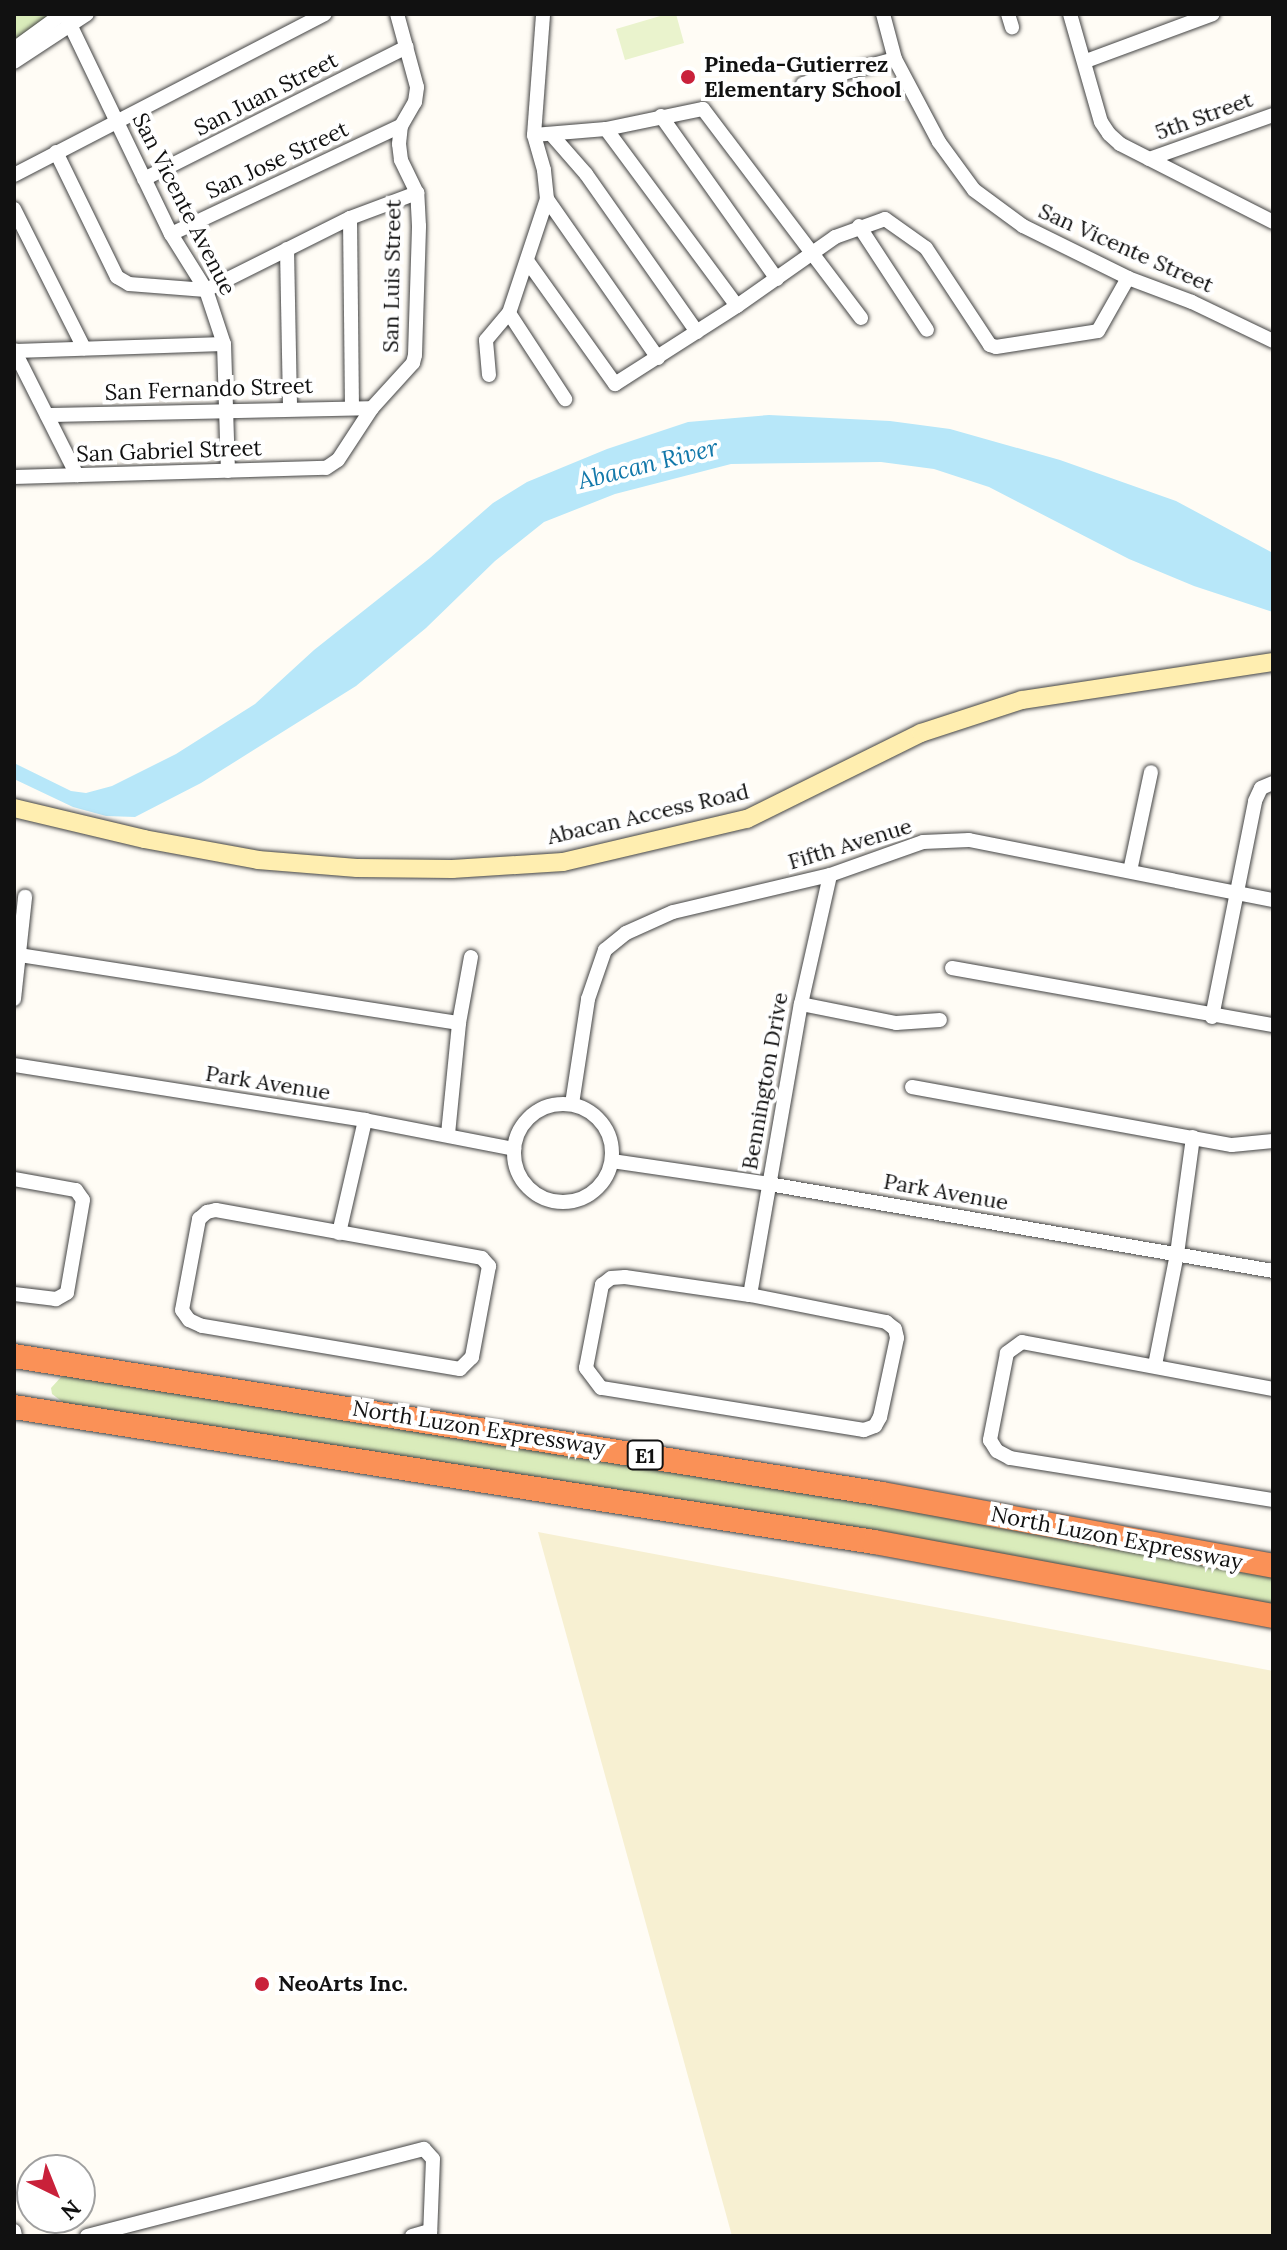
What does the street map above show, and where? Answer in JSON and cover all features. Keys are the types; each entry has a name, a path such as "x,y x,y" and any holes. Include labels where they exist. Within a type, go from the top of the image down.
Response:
{"highway":[{"name":"North Luzon Expressway","path":"14,1356 882,1494 1273,1566"},
{"name":"E1","path":"14,1407 874,1542 1273,1616"}],"street":[{"path":"14,49 65,17 87,14"},
{"path":"14,175 325,14"},
{"name":"San Luis Street","path":"326,468 338,460 372,408 413,363 419,226 417,193 401,160 401,126 415,102 417,87 397,14"},
{"path":"489,375 486,340 509,313 547,199 544,170 534,135 543,14"},
{"name":"San Vicente Street","path":"883,14 895,59 939,142 974,190 1023,226 1128,278 1192,302 1273,341"},
{"path":"1070,14 1086,61 1101,122 1109,134 1149,159 1273,222"},
{"path":"1086,61 1213,14"},
{"path":"14,62 65,17"},
{"name":"San Vicente Avenue","path":"65,17 171,234 206,290 224,344 228,471"},
{"name":"San Juan Street","path":"144,179 407,47"},
{"path":"803,84 895,59"},
{"path":"534,135 606,129 703,109 861,318"},
{"name":"5th Street","path":"1149,159 1273,115"},
{"path":"661,116 777,279"},
{"name":"San Jose Street","path":"171,234 401,126"},
{"path":"606,129 737,306"},
{"path":"551,134 586,174 697,332"},
{"path":"56,152 123,282 206,290 350,218 417,193"},
{"path":"547,199 658,358"},
{"path":"14,209 84,348"},
{"path":"350,218 352,406"},
{"path":"528,262 611,383 619,382 658,358 811,253 859,226 885,219 892,221 926,248 990,345 996,347 1098,331 1128,278"},
{"path":"859,226 927,330"},
{"path":"287,249 290,408"},
{"path":"509,313 565,399"},
{"path":"77,475 14,351 224,344"},
{"name":"San Fernando Street","path":"47,415 352,406 372,408"},
{"name":"San Gabriel Street","path":"14,477 326,468"},
{"name":"Abacan Access Road","path":"14,808 144,839 258,860 357,868 452,869 563,862 747,819 921,733 1022,700 1273,662"},
{"path":"1130,871 1151,772"},
{"path":"1212,1017 1255,801 1261,788 1273,783"},
{"name":"Fifth Avenue","path":"572,1104 588,999 605,950 626,933 673,912 830,875 923,842 969,840 1273,900"},
{"name":"Bennington Drive","path":"750,1295 801,1004 830,875"},
{"path":"14,999 25,897"},
{"path":"19,955 459,1023"},
{"path":"448,1134 459,1023 471,957"},
{"path":"952,968 1212,1017 1273,1025"},
{"path":"801,1004 896,1023 940,1020"},
{"name":"Park Avenue","path":"14,1065 365,1120 514,1149"},
{"path":"912,1087 1232,1145 1273,1141"},
{"path":"572,1104 593,1113 607,1128 612,1161 605,1179 590,1194 559,1202 538,1195 522,1181 514,1149 521,1127 538,1110 572,1104"},
{"path":"339,1233 365,1120"},
{"path":"1155,1365 1177,1254 1193,1137"},
{"name":"Park Avenue","path":"612,1161 769,1184 1273,1271"},
{"path":"14,1179 76,1190 83,1200 67,1293 56,1299 14,1294"},
{"path":"216,1210 339,1233 482,1258 489,1266 472,1357 460,1369 202,1326 189,1320 182,1310 199,1219 207,1212 216,1210"},
{"path":"625,1277 750,1295 886,1322 895,1329 897,1338 875,1426 864,1430 601,1388 591,1380 586,1368 602,1285 611,1278 625,1277"},
{"path":"1273,1389 1022,1342 1013,1345 1007,1353 990,1440 997,1451 1010,1458 1273,1500"},
{"path":"87,2236 424,2149 433,2159 430,2234 412,2236"}],"shaded area":[{"path":"538,1532 1273,1671 1273,2236 732,2236"}],"green space":[{"path":"14,14 48,14 50,18 14,43"},
{"path":"676,14 684,43 625,60 616,29"},
{"path":"70,1374 509,1441 1273,1573 1273,1604 852,1530 64,1403 52,1394 51,1388 62,1376"}],"water":[{"name":"Abacan River","path":"769,415 890,421 950,429 1060,460 1176,501 1273,553 1273,612 1194,586 1129,559 989,487 934,469 881,462 731,464 615,494 544,522 495,561 426,628 356,686 201,783 135,817 106,816 73,807 14,779 14,763 71,791 86,793 112,786 176,754 255,704 314,650 430,558 493,503 527,482 607,449 688,422"}],"place":[{"name":"Pineda-Gutierrez Elementary School","path":"688,77"},
{"name":"NeoArts Inc.","path":"262,1984"}]}
